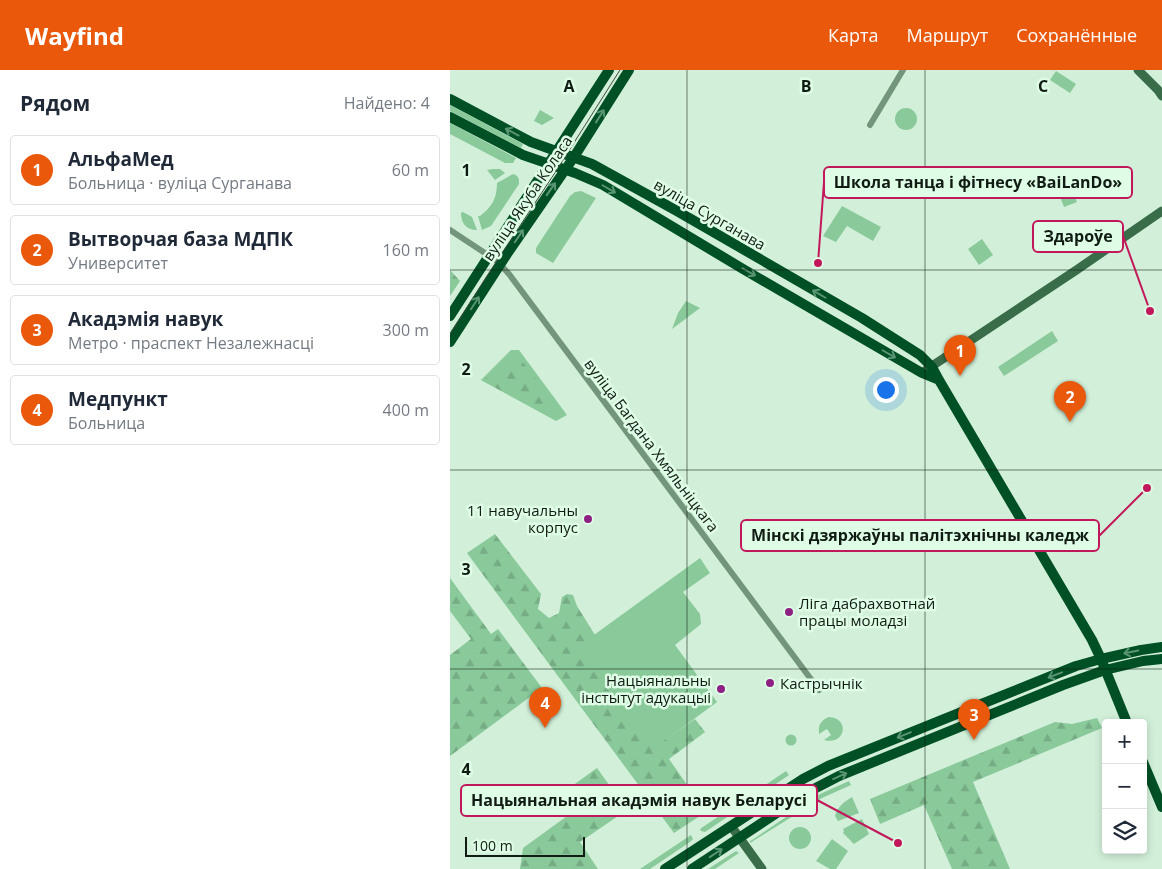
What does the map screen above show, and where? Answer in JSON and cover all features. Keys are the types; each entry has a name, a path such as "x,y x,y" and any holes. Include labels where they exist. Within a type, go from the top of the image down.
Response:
{"main road":[{"name":"вуліца Якуба Коласа","path":"450,316 609,70"},
{"name":"вуліца Якуба Коласа","path":"450,342 500,264 574,157 628,70"},
{"path":"1138,70 1162,96"},
{"name":"вуліца Сурганава","path":"450,99 520,136 592,164 862,318 920,355 932,367 1056,577 1101,659 1125,719"},
{"name":"вуліца Сурганава","path":"450,117 523,155 603,185 922,373 939,380"},
{"path":"922,373 1075,271 1162,210"},
{"path":"665,869 803,778 828,766 1076,666 1140,650 1162,647"},
{"path":"692,869 810,791 839,776 1105,670 1143,661 1162,659"},
{"path":"1144,764 1162,807"},
{"path":"731,826 762,869"}],"street":[{"path":"870,125 903,70"},
{"name":"вуліца Багдана Хмяльніцкага","path":"450,230 500,264 819,690"}],"green space":[{"path":"1056,71 1076,84 1070,93 1050,80"},
{"path":"450,105 523,144 521,148 450,111"},
{"path":"906,108 914,111 917,119 914,127 906,130 898,127 895,119 898,111"},
{"path":"540,110 554,118 542,125 534,121"},
{"path":"450,123 516,158 513,163 505,163 450,134"},
{"path":"500,169 505,173 495,180 487,170"},
{"path":"513,174 518,178 519,184 491,226 482,230 478,216 491,206 496,193 497,183"},
{"path":"1071,187 1077,202 1064,207 1058,192"},
{"path":"581,191 596,198 553,263 536,253 536,248 570,196 575,192"},
{"path":"842,206 881,227 873,241 847,226 836,242 823,236"},
{"path":"463,212 472,217 477,230 470,229 463,223 461,213"},
{"path":"982,239 993,255 979,265 968,249"},
{"path":"450,270 460,281 450,296"},
{"path":"686,301 700,308 672,329 678,313"},
{"path":"1052,331 1058,341 1004,376 998,367"},
{"path":"511,350 519,350 567,415 556,421 481,380"},
{"path":"507,357 518,357 529,368 542,388 552,396 550,402 539,411 481,380 487,378 493,380 503,376 505,367 501,361"},
{"path":"495,534 541,594 538,609 549,618 559,613 562,597 567,594 573,595 577,606 595,635 577,648 652,749 695,719 705,732 669,759 706,812 674,833 467,553"},
{"path":"700,558 710,573 683,592 700,614 701,624 675,645 717,702 652,750 576,648"},
{"path":"450,578 491,634 498,629 542,688 450,756 450,655 471,639 450,611"},
{"path":"829,717 840,722 843,731 841,736 831,741 824,740 831,735 827,729 819,734 821,723"},
{"path":"1097,718 1102,728 973,782 1010,869 952,869 924,805 880,824 870,799 1055,722 1072,724"},
{"path":"791,734 797,740 791,746 785,740"},
{"path":"597,768 627,810 580,842 598,869 520,869 523,848 574,810 578,798 572,786"},
{"path":"786,771 789,775 705,832 701,831 700,829"},
{"path":"849,781 851,785 822,798 750,843 750,841 820,794"},
{"path":"852,797 859,813 838,821 835,816 838,810"},
{"path":"862,819 869,834 854,844 843,833 843,829"},
{"path":"800,827 808,830 811,838 808,846 800,849 792,846 789,838 792,830"},
{"path":"691,835 693,839 690,842 650,869 640,869"},
{"path":"832,839 848,851 836,869 830,869 816,861"},
{"path":"736,851 739,853 715,869 708,869"}],"tram line":[{"path":"450,334 620,70"}],"place":[{"name":"Школа танца і фітнесу «BaiLanDo»","path":"818,263"},
{"name":"Здароўе","path":"1150,311"},
{"name":"АльфаМед","path":"960,376"},
{"name":"Вытворчая база МДПК","path":"1070,422"},
{"name":"Мінскі дзяржаўны палітэхнічны каледж","path":"1147,488"},
{"name":"11 навучальны корпус","path":"588,519"},
{"name":"Ліга дабрахвотнай працы моладзі","path":"789,612"},
{"name":"Кастрычнік","path":"770,683"},
{"name":"Нацыянальны інстытут адукацыі","path":"721,689"},
{"name":"Медпункт","path":"545,728"},
{"name":"Акадэмія навук","path":"974,740"},
{"name":"Нацыянальная акадэмія навук Беларусі","path":"898,843"}]}
